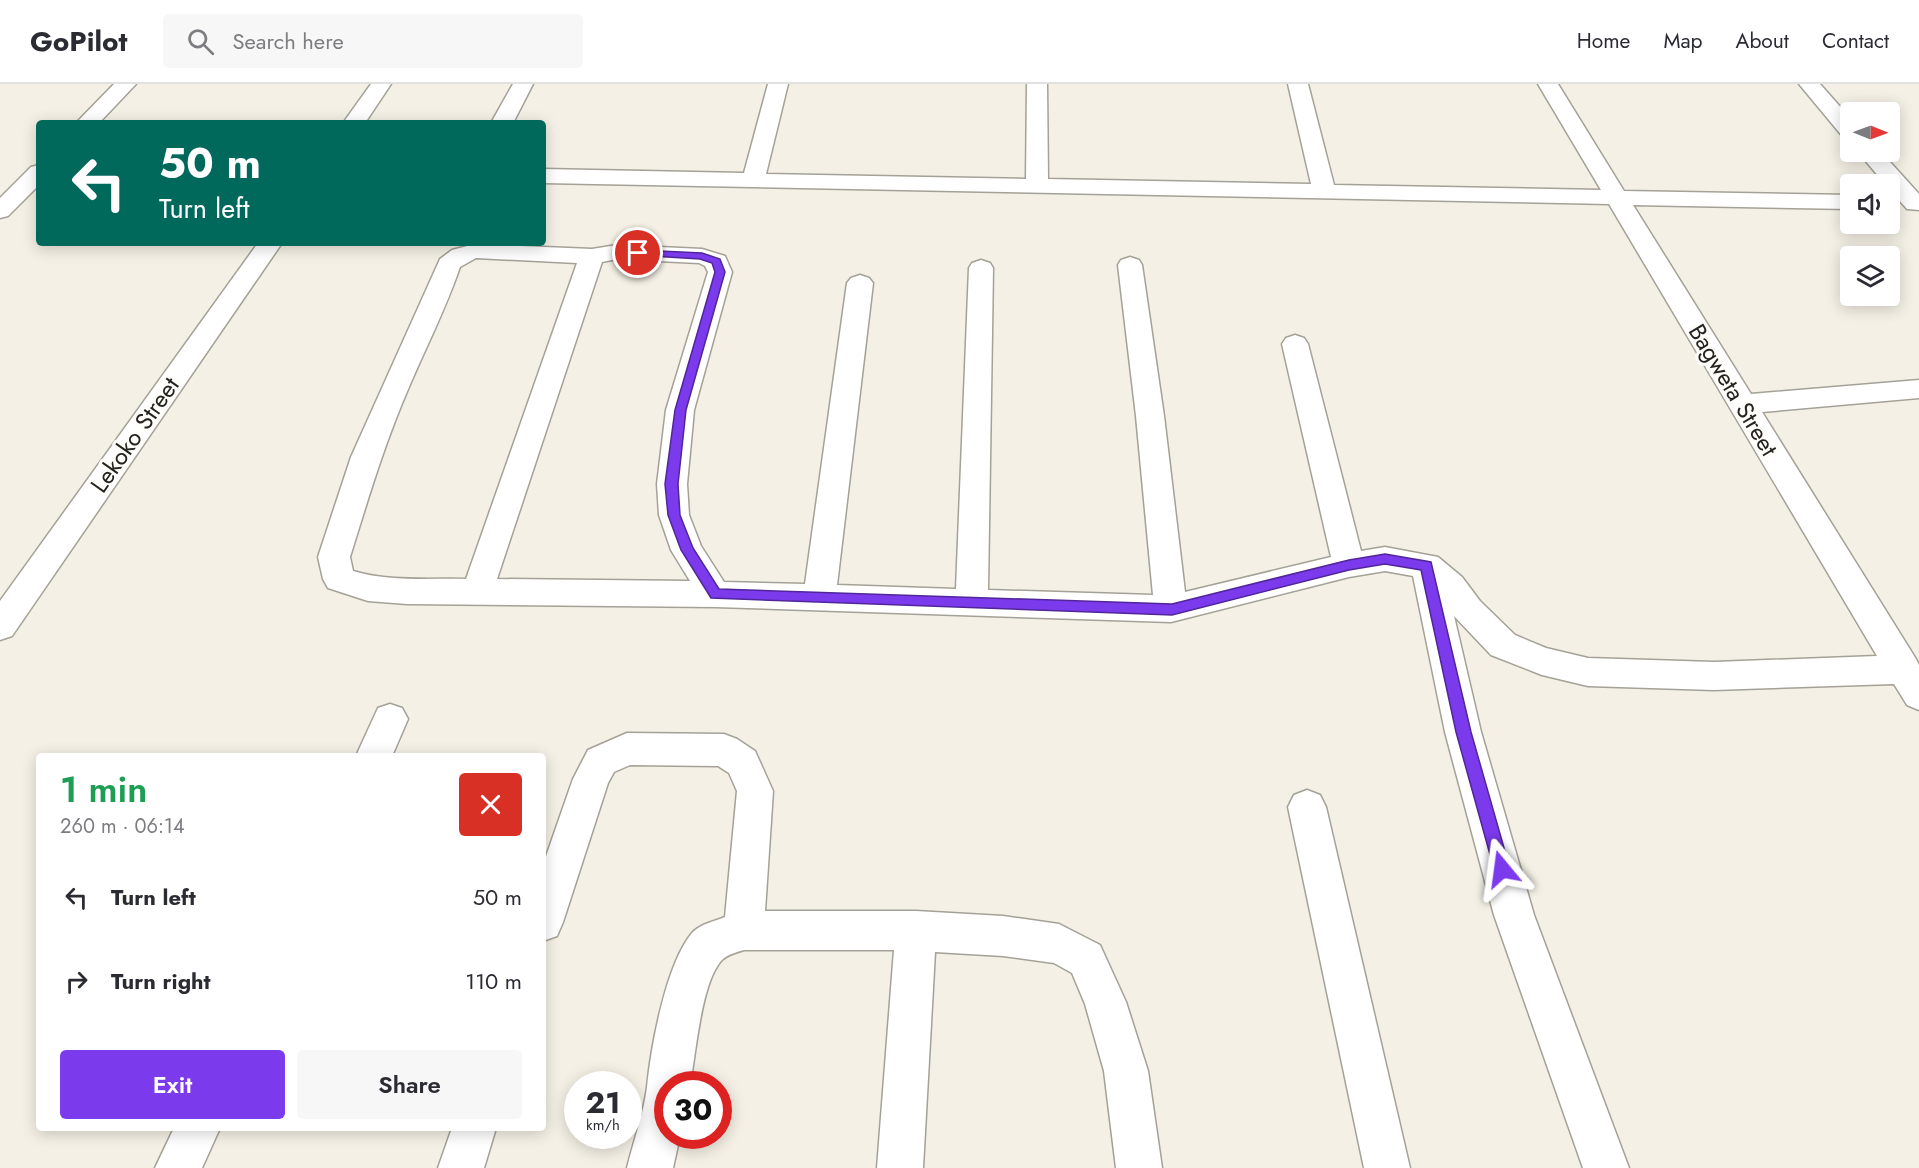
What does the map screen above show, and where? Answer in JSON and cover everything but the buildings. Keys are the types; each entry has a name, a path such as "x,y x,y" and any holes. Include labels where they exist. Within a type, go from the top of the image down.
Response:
{"street":[{"path":"90,120 126,84"},
{"path":"356,120 381,84"},
{"path":"504,120 523,84"},
{"path":"753,182 778,84"},
{"path":"1037,84 1037,186"},
{"path":"1298,84 1324,190"},
{"name":"Bagweta Street","path":"1548,84 1911,682"},
{"path":"1809,84 1840,119"},
{"path":"1878,162 1917,204"},
{"path":"0,211 36,175"},
{"path":"546,176 753,182 1324,190 1840,202"},
{"path":"1900,203 1917,204"},
{"name":"Lekoko Street","path":"0,627 268,246"},
{"path":"716,594 687,550 674,515 672,484 680,410 720,272 716,261 702,256 617,252 592,256 475,251 461,255 449,264 438,296 395,387 366,457 334,556 339,579 368,588 477,592 716,594 1172,609 1349,565 1385,559 1426,566 1451,586 1468,610 1503,645 1542,661 1588,672 1911,682"},
{"path":"477,592 592,256"},
{"path":"1130,265 1172,609"},
{"path":"972,601 981,268"},
{"path":"819,597 860,283"},
{"path":"1295,344 1349,565"},
{"path":"1741,404 1919,389"},
{"path":"1426,566 1463,732 1514,915 1606,1168"},
{"path":"375,753 390,719"},
{"path":"546,913 591,779 601,761 627,749 724,750 742,762 754,791 744,930"},
{"path":"1307,807 1387,1168"},
{"path":"672,1071 695,966 708,946 744,930 916,931 1003,936 1059,944 1086,959 1105,1002 1126,1071 1138,1168"},
{"path":"900,1168 916,931"},
{"path":"178,1168 196,1131"},
{"path":"460,1168 473,1131"},
{"path":"650,1168 654,1149"}],"route":[{"path":"638,253 702,256 716,261 720,272 680,410 672,484 674,515 687,550 716,594 1172,609 1349,565 1385,559 1426,566 1463,732 1502,869"}]}
